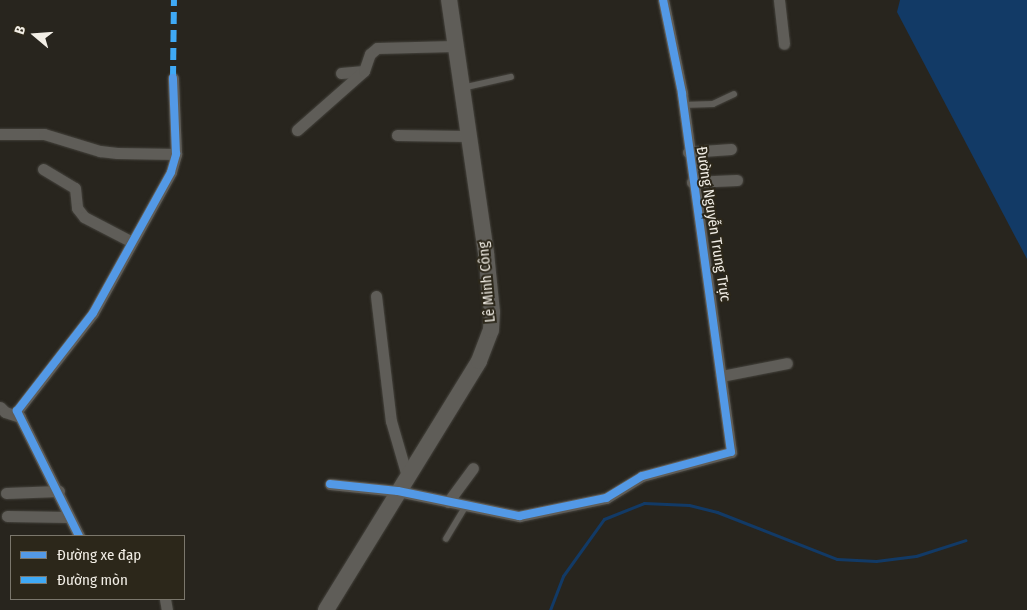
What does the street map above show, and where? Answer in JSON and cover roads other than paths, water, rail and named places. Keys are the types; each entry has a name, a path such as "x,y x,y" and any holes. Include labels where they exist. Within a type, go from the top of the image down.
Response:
{"main road":[{"name":"Lê Minh Công","path":"326,610 479,361 491,330 489,281 460,89 449,0"}],"street":[{"name":"Đường Nguyễn Trung Trực","path":"467,504 511,516 528,515 606,498 642,476 732,452 692,182 683,105 663,0"},
{"path":"779,0 784,44"},
{"path":"297,130 364,71 370,54 377,48 454,46"},
{"path":"341,73 364,71"},
{"path":"78,535 59,491 20,417 18,406 93,312 171,172 176,154 173,78"},
{"path":"0,134 44,134 108,152 176,154"},
{"path":"397,134 467,136"},
{"path":"688,152 731,149"},
{"path":"43,169 75,188 77,208 84,217 132,242"},
{"path":"692,182 737,180"},
{"path":"376,296 391,422 407,476"},
{"path":"721,376 787,363"},
{"path":"0,407 6,412 20,417"},
{"path":"448,502 473,468"},
{"path":"330,484 398,491 448,502 467,504"},
{"path":"6,493 59,491"},
{"path":"7,516 69,517"}],"lane":[{"path":"460,89 511,77"},
{"path":"683,105 713,104 734,94"},
{"path":"446,539 467,504"}],"water":[{"path":"900,0 1027,0 1027,259 897,12"}],"waterway":[{"path":"550,610 563,576 604,519 644,503 689,505 717,512 837,559 876,561 916,556 966,540"}]}
